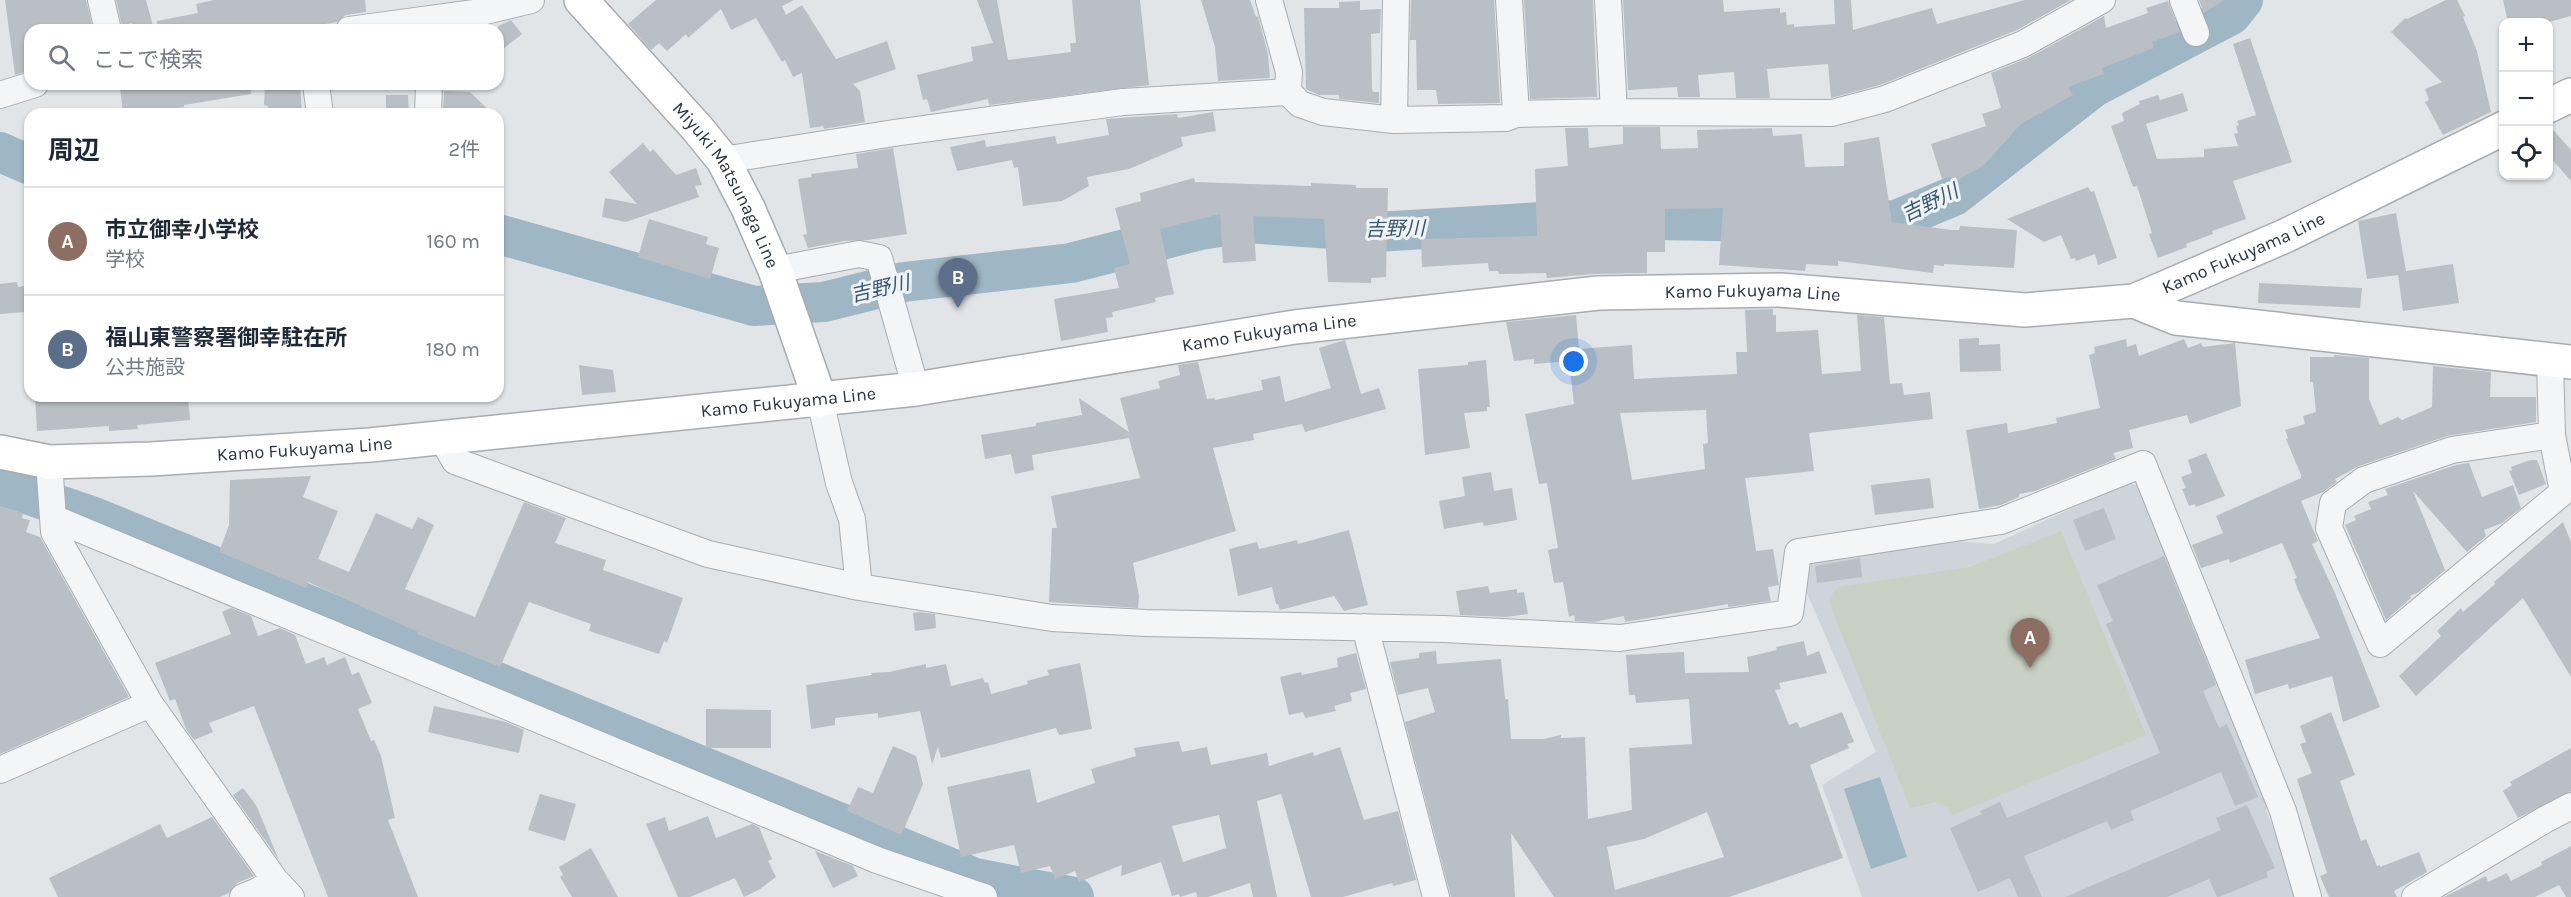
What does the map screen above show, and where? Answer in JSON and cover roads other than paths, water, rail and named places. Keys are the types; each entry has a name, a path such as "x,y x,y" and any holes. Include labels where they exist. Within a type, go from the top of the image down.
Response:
{"main road":[{"name":"Miyuki Matsunaga Line","path":"581,0 723,160 748,207 783,295 820,400"},
{"path":"2553,104 2571,95"},
{"name":"Kamo Fukuyama Line","path":"0,452 51,495 174,457 370,445 916,389 1295,327 1598,293 1780,290 2025,310 2134,302 2285,236 2499,130"},
{"path":"2134,302 2176,318 2560,361"}],"street":[{"path":"101,0 107,24"},
{"path":"431,24 531,0"},
{"path":"1269,0 1289,72 1288,92 1300,104 1323,112 1394,120 1506,118 1516,114 1614,112 1832,113 1885,99 2023,44 2102,0"},
{"path":"1394,120 1396,0"},
{"path":"1509,0 1516,114"},
{"path":"1608,0 1614,112"},
{"path":"2182,0 2196,33"},
{"path":"0,96 24,88"},
{"path":"317,90 319,108"},
{"path":"428,108 429,90"},
{"path":"723,160 894,133 1123,102 1288,92"},
{"path":"783,295 859,254 879,258 916,389"},
{"path":"2552,435 2452,450 2364,480 2333,503 2330,528 2380,644 2563,492 2552,435 2560,361"},
{"path":"820,400 839,483 852,519 859,587"},
{"path":"442,438 455,461 708,554 859,587 1052,618 1146,623 1365,627 1620,638 1790,613 1798,552 2001,521 2144,464 2283,811 2308,897"},
{"path":"243,897 258,891 283,888 150,704 54,532 51,495 878,860 984,897"},
{"path":"1365,627 1436,897"},
{"path":"0,770 150,704"},
{"path":"2415,897 2571,806"}],"water":[{"path":"1880,777 1907,857 1871,869 1844,789"}],"waterway":[{"name":"吉野川","path":"1836,222 1896,220 1954,196 2094,87 2231,15 2243,0"},
{"name":"吉野川","path":"0,152 24,162"},
{"name":"吉野川","path":"504,236 754,306 824,302 904,282 1071,263 1200,230 1246,223 1376,232 1593,219 1776,222"},
{"path":"0,485 94,517 975,878 1074,897"}],"place":[{"name":"福山東警察署御幸駐在所","path":"958,308"},
{"name":"市立御幸小学校","path":"2030,668"}]}
